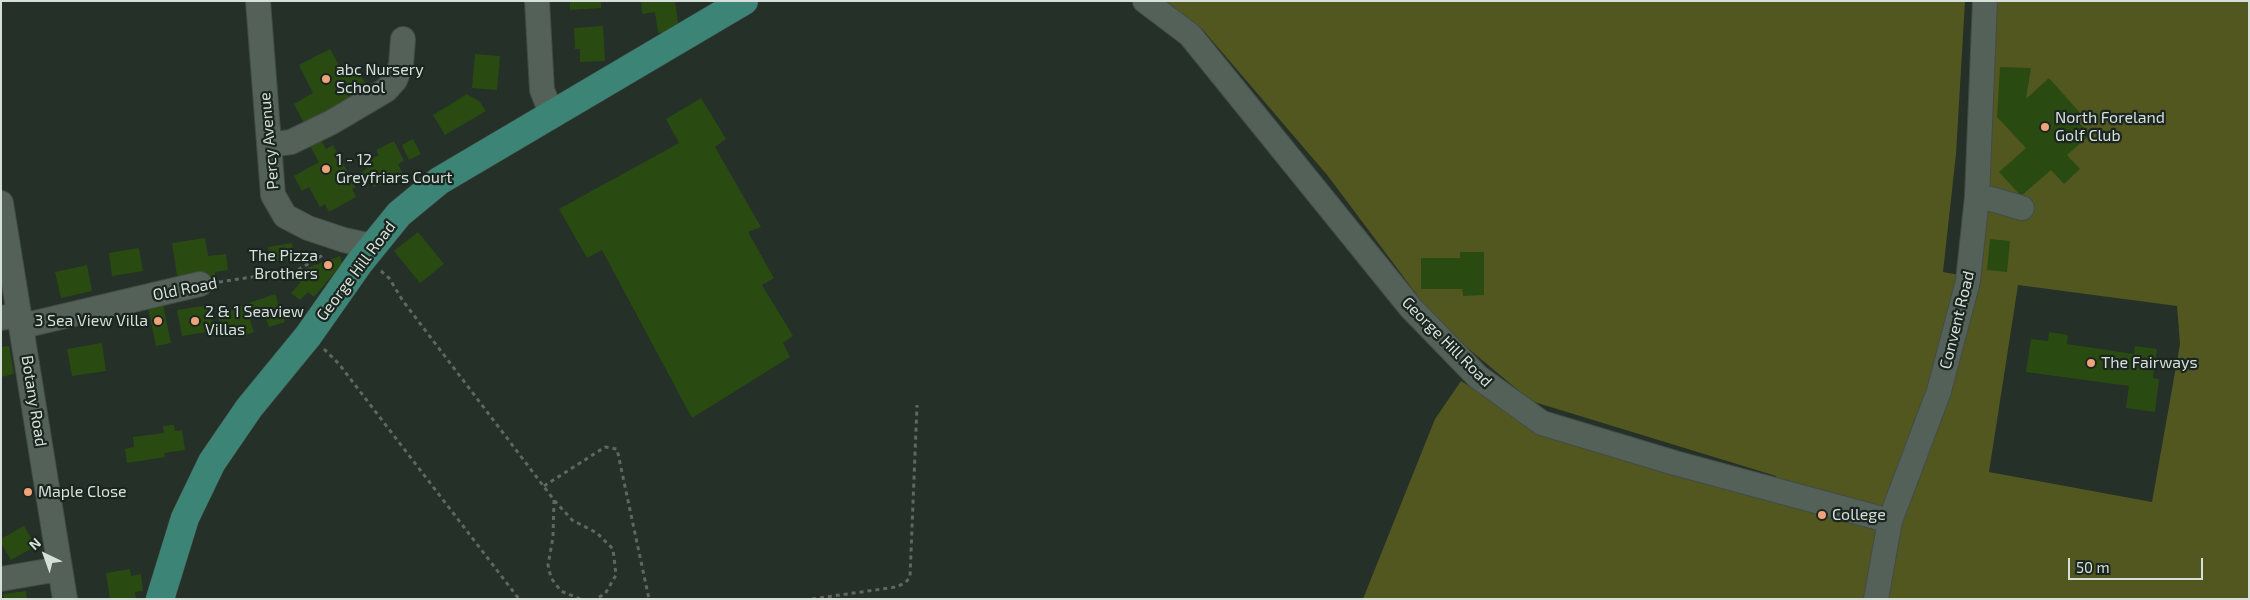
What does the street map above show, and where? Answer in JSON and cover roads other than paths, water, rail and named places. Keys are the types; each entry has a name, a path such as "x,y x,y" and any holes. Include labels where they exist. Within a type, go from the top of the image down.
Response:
{"main road":[{"name":"George Hill Road","path":"160,599 185,518 212,462 249,408 308,336 366,254 399,214 439,181 744,1"}],"street":[{"name":"Percy Avenue","path":"258,1 273,195 285,216 308,228 344,240 366,254"},
{"path":"537,1 542,90 552,115"},
{"name":"George Hill Road","path":"1146,1 1190,35 1410,308 1478,378 1542,423 1890,521"},
{"name":"Convent Road","path":"1876,599 1890,521 1939,391 1968,281 1977,198 1986,1"},
{"path":"269,145 291,142 386,90 395,80 401,65 403,39"},
{"path":"1977,198 1991,199 2022,208"},
{"name":"Botany Road","path":"1,203 11,319 50,496 59,569 66,599"},
{"name":"Old Road","path":"11,319 31,324 200,284"},
{"path":"1,579 59,569"}],"place":[{"name":"abc Nursery School","path":"326,79"},
{"name":"North Foreland Golf Club","path":"2045,127"},
{"name":"1 - 12 Greyfriars Court","path":"326,169"},
{"name":"The Pizza Brothers","path":"328,265"},
{"name":"3 Sea View Villa","path":"158,321"},
{"name":"2 & 1 Seaview Villas","path":"195,321"},
{"name":"The Fairways","path":"2091,363"},
{"name":"Maple Close","path":"28,492"},
{"name":"College","path":"1822,515"}]}
